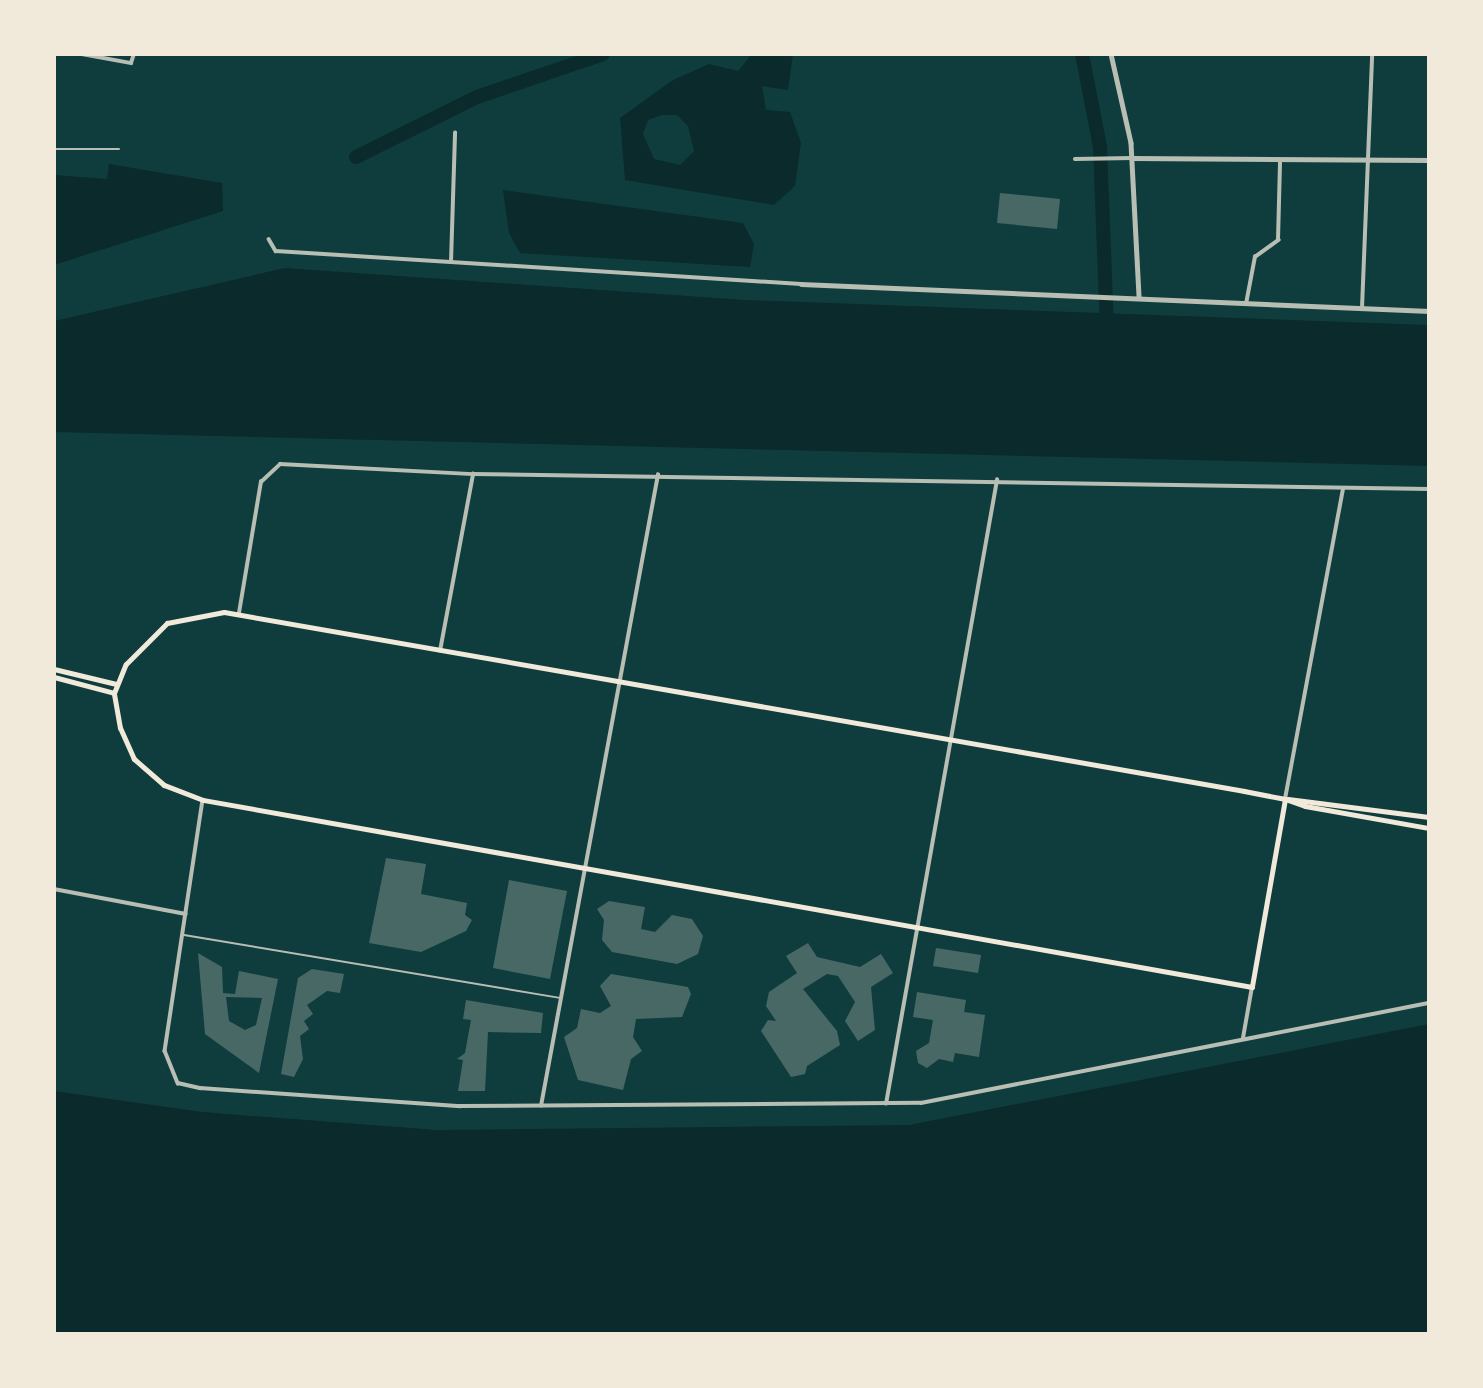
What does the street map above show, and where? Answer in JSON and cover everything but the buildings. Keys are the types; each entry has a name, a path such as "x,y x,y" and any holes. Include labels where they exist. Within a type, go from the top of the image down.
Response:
{"main road":[{"path":"1285,799 1252,986 203,800 164,785 134,759 120,728 114,693 116,684 134,655 167,623 198,612 239,614 1285,799 1429,828"},
{"path":"54,669 116,684"},
{"path":"54,677 114,693"},
{"path":"1285,799 1429,817"}],"street":[{"path":"82,54 131,63 134,54"},
{"path":"1111,54 1132,158 1139,296"},
{"path":"1362,310 1372,54"},
{"path":"452,262 455,133"},
{"path":"1075,159 1429,160"},
{"path":"1246,304 1255,257 1278,240 1280,161"},
{"path":"270,239 276,251 801,284 1079,293 1362,310 1429,311"},
{"path":"239,614 264,473 280,464 473,474 997,480 1429,489"},
{"path":"440,650 473,474"},
{"path":"541,1106 658,475"},
{"path":"886,1104 997,480"},
{"path":"1285,799 1343,488"},
{"path":"203,800 167,1063 178,1083 200,1088 541,1106 921,1103 1429,1003"},
{"path":"54,889 186,914"},
{"path":"1243,1038 1252,986"}],"lane":[{"path":"54,149 119,149"},
{"path":"184,935 561,999"}],"water":[{"path":"752,54 793,54 788,90 762,86 766,110 790,112 801,143 795,186 774,205 625,180 620,118 673,80 709,64 738,71","holes":["662,115 677,115 688,126 694,151 680,165 654,159 643,134 648,120"]},
{"path":"109,164 222,183 223,211 54,265 54,175 107,179"},
{"path":"503,190 743,223 754,244 750,267 520,253 509,233"},
{"path":"285,268 745,300 1429,325 1429,466 54,432 54,321"},
{"path":"1429,1024 1429,1334 54,1334 54,1091 202,1112 437,1130 909,1125"}],"waterway":[{"path":"356,157 477,97 603,54"},
{"path":"1082,54 1100,147 1107,327"}]}
